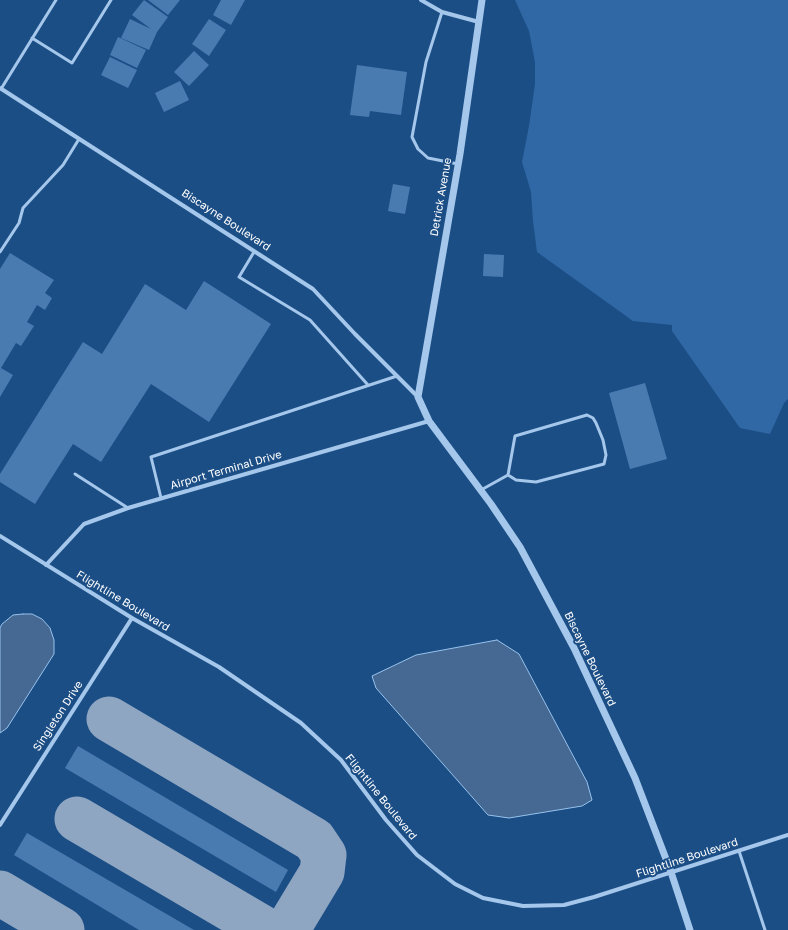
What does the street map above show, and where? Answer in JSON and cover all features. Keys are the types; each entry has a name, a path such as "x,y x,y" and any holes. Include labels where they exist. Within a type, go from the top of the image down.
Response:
{"street":[{"path":"421,0 442,12 479,22"},
{"name":"Detrick Avenue","path":"418,397 458,164 482,0"},
{"name":"Biscayne Boulevard","path":"1,88 313,289 418,397 428,421 481,490 520,547 574,648 635,778 671,872 690,930"},
{"name":"Airport Terminal Drive","path":"46,565 84,524 161,498 428,421"},
{"name":"Flightline Boulevard","path":"0,536 132,618 219,667 301,723 341,760 386,820 417,854 455,884 483,898 523,906 564,905 788,836"},
{"name":"Singleton Drive","path":"0,825 132,618"}],"lane":[{"path":"1,88 56,0"},
{"path":"32,38 72,63 111,0"},
{"path":"442,12 426,62 412,137 418,149 428,158 458,164"},
{"path":"0,252 19,223 23,208 63,165 79,139"},
{"path":"254,252 239,277 310,320 368,385"},
{"path":"161,498 151,457 397,376"},
{"path":"587,415 596,423 603,440 606,456 604,464 536,482 516,480 508,475 515,436 587,415"},
{"path":"75,474 128,508"},
{"path":"481,490 508,475"},
{"path":"739,851 765,930"}],"shaded area":[{"path":"515,0 788,0 788,399 784,403 770,434 740,428 672,331 672,325 633,321 537,252 531,192 522,162 535,84 535,62 529,31"},
{"path":"32,614 42,619 50,628 54,640 54,654 7,728 0,733 0,628 2,624 13,615"},
{"path":"497,640 519,654 587,782 592,800 582,806 509,818 488,815 376,688 372,676 416,655"}],"building":[{"path":"144,0 168,17 157,32 149,50 121,38 130,19 151,29 132,15"},
{"path":"148,0 180,0 168,15"},
{"path":"221,0 245,0 231,25 213,15"},
{"path":"209,19 226,30 209,56 192,44"},
{"path":"118,37 146,50 137,68 110,55"},
{"path":"194,51 209,65 189,86 174,72"},
{"path":"110,57 137,70 128,88 101,75"},
{"path":"357,65 407,72 401,115 370,111 369,117 350,115"},
{"path":"180,81 189,100 164,112 155,93"},
{"path":"393,184 410,187 405,214 388,211"},
{"path":"10,253 54,280 45,293 52,298 45,310 37,305 27,322 34,326 21,346 16,343 1,368 13,375 0,397 0,269"},
{"path":"484,254 504,255 503,277 483,276"},
{"path":"204,281 271,324 209,422 151,384 101,462 73,444 35,504 0,482 0,474 83,342 102,354 145,284 186,310"},
{"path":"645,383 667,459 630,469 609,393"},
{"path":"78,746 288,870 276,892 65,768"},
{"path":"27,833 194,930 139,930 14,855"}],"taxiway":[{"path":"109,719 314,840 324,855 322,872 287,930"},
{"path":"77,819 266,930"},
{"path":"0,893 62,930"}]}
